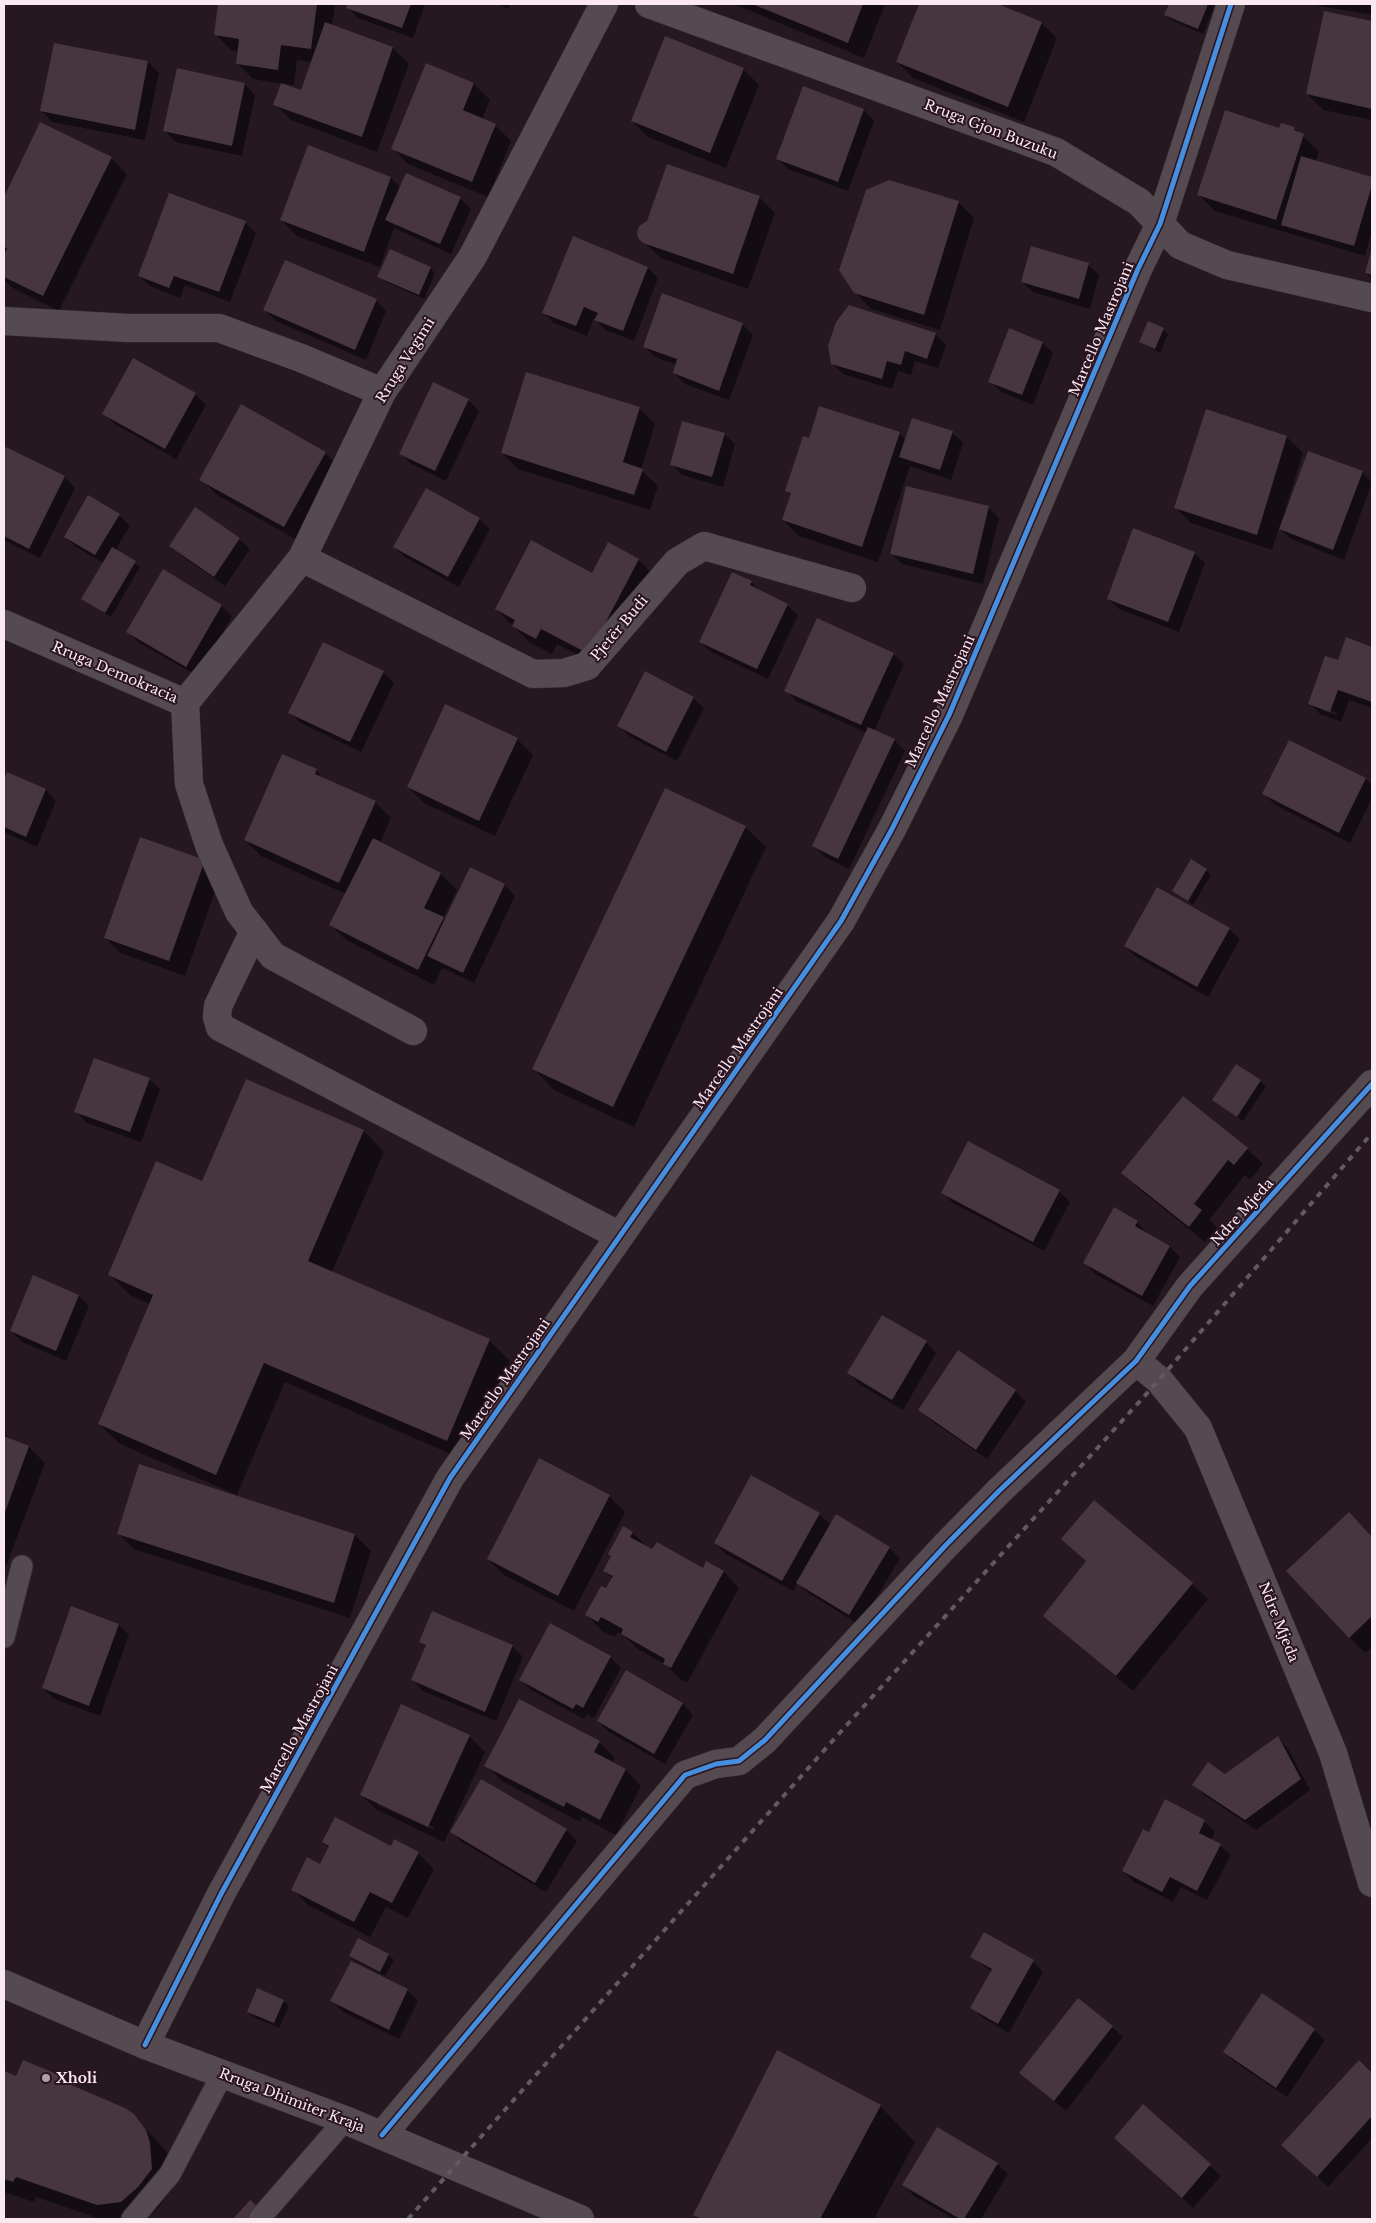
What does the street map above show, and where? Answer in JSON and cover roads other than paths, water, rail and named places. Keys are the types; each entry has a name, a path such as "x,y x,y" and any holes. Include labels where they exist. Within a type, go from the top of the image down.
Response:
{"street":[{"name":"Rruga Vegimi","path":"185,703 302,558 382,392 473,256 604,4"},
{"name":"Rruga Gjon Buzuku","path":"649,4 1056,152 1138,202 1180,245 1227,265 1372,298"},
{"name":"Marcello Mastrojani","path":"145,2045 221,1894 450,1478 841,921 892,829 949,715 1134,278 1160,224 1230,4"},
{"path":"4,321 128,328 219,328 301,358 382,392"},
{"name":"Pjetër Budi","path":"302,558 532,674 564,673 587,666 677,562 704,546 852,588"},
{"name":"Rruga Demokracia","path":"4,624 185,703 189,784 209,845 239,912 273,956 414,1031"},
{"path":"254,931 218,1006 217,1017 220,1027 620,1236"},
{"name":"Ndre Mjeda","path":"1372,1084 1190,1286 1136,1361 1159,1380 1198,1428 1333,1753 1372,1882"},
{"path":"382,2135 685,1775 716,1764 739,1761 765,1740 953,1538 1136,1361"},
{"name":"Rruga Dhimiter Kraja","path":"4,1984 145,2045 345,2120 580,2219"}],"lane":[{"path":"4,1637 22,1566"},
{"path":"132,2219 170,2174 223,2074"},
{"path":"258,2219 345,2120"}],"railway":[{"path":"408,2219 836,1737 1159,1380 1372,1133"}],"place":[{"name":"Xholi","path":"46,2078"}]}
